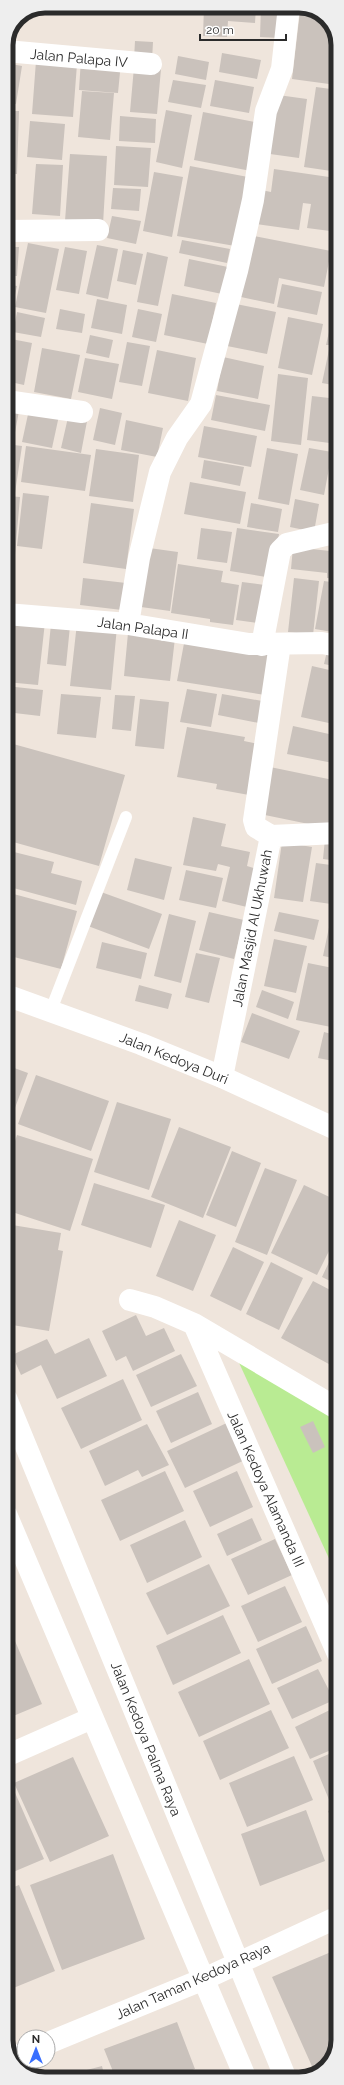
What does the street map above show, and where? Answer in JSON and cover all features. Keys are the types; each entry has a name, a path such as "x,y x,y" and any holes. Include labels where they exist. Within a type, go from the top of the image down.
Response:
{"street":[{"path":"128,624 139,558 160,472 176,438 201,404 237,272 253,200 266,111 282,69 288,13"},
{"name":"Jalan Palapa IV","path":"13,52 151,64"},
{"path":"13,231 98,230"},
{"path":"13,402 82,412"},
{"name":"Jalan Masjid Al Ukhuwah","path":"222,1076 271,836 256,827 254,820 280,551 287,544 331,534"},
{"name":"Jalan Palapa II","path":"13,615 128,624 271,645 331,645"},
{"path":"271,836 331,834"},
{"name":"Jalan Kedoya Duri","path":"13,997 50,1010 222,1076 331,1127"},
{"path":"130,1300 155,1307 194,1324 331,1405"},
{"name":"Jalan Kedoya Alamanda III","path":"194,1324 331,1638"},
{"name":"Jalan Kedoya Palma Raya","path":"13,1415 283,2072"},
{"path":"13,1531 243,2072"},
{"path":"13,1753 92,1718"},
{"name":"Jalan Taman Kedoya Raya","path":"56,2040 204,1979 331,1920"}],"lane":[{"path":"50,1010 126,817"}],"green space":[{"path":"229,1341 331,1402 331,1563"}],"building":[{"path":"138,13 163,13 163,14"},
{"path":"204,13 256,13 255,23 228,21 227,37 203,36"},
{"path":"261,13 281,13 280,38 260,37"},
{"path":"300,13 311,15 317,18 324,25 330,37 331,68 329,84 292,79"},
{"path":"135,41 153,42 152,60 134,59"},
{"path":"222,53 261,60 257,79 219,72"},
{"path":"178,56 209,62 206,80 175,74"},
{"path":"81,59 121,62 118,93 79,90"},
{"path":"36,61 77,64 73,117 32,114"},
{"path":"13,64 22,66 16,104 13,103"},
{"path":"134,67 161,69 157,114 130,112"},
{"path":"173,80 206,85 201,108 168,102"},
{"path":"215,80 254,87 249,113 210,106"},
{"path":"316,87 331,89 331,171 304,167"},
{"path":"82,91 114,93 110,140 78,137"},
{"path":"278,95 307,99 299,158 270,154"},
{"path":"166,110 192,115 182,168 156,162"},
{"path":"13,111 19,111 17,174 13,174"},
{"path":"203,112 260,123 251,171 194,160"},
{"path":"120,116 156,119 155,143 119,141"},
{"path":"30,121 65,124 62,160 27,157"},
{"path":"116,146 151,148 148,187 114,185"},
{"path":"70,154 107,156 103,224 65,221"},
{"path":"36,164 63,165 60,216 32,214"},
{"path":"190,166 248,177 235,246 177,236"},
{"path":"274,169 331,177 331,231 307,228 311,204 303,203 299,230 256,224 261,190 271,192"},
{"path":"154,172 183,177 172,237 143,231"},
{"path":"113,188 141,189 139,211 111,209"},
{"path":"112,216 141,221 136,244 107,238"},
{"path":"254,236 331,251 324,287 279,278 274,304 241,297"},
{"path":"182,240 230,249 227,263 179,253"},
{"path":"28,243 59,249 46,313 15,307"},
{"path":"97,245 118,249 108,299 86,294"},
{"path":"13,247 19,247 17,276 13,276"},
{"path":"65,247 87,251 79,294 56,290"},
{"path":"123,250 143,254 136,285 117,281"},
{"path":"147,252 168,257 158,306 137,302"},
{"path":"189,259 228,267 222,294 184,286"},
{"path":"282,284 322,292 317,315 277,307"},
{"path":"13,285 17,286 13,304"},
{"path":"172,294 216,303 208,344 164,335"},
{"path":"97,299 127,305 122,334 91,328"},
{"path":"236,304 276,312 267,354 227,346"},
{"path":"60,309 85,314 82,333 56,329"},
{"path":"138,309 162,314 156,342 132,337"},
{"path":"17,312 45,318 41,337 13,332"},
{"path":"288,317 323,324 312,375 278,368"},
{"path":"331,323 331,385 322,383 330,345 326,345"},
{"path":"90,335 113,340 109,358 86,353"},
{"path":"13,339 32,343 24,385 13,383"},
{"path":"127,342 150,346 142,386 119,382"},
{"path":"42,348 80,355 71,399 34,392"},
{"path":"157,350 196,358 188,401 148,393"},
{"path":"223,357 264,366 258,399 217,391"},
{"path":"85,358 119,364 112,399 78,392"},
{"path":"278,374 308,378 301,445 271,441"},
{"path":"216,395 270,405 265,431 211,420"},
{"path":"312,396 331,398 331,443 307,440"},
{"path":"30,405 60,411 52,448 22,442"},
{"path":"100,408 122,413 115,445 93,440"},
{"path":"13,410 19,411 13,443"},
{"path":"69,413 88,416 81,453 61,448"},
{"path":"126,420 163,428 157,457 121,450"},
{"path":"204,426 257,436 251,467 198,457"},
{"path":"13,445 22,446 15,493 13,493"},
{"path":"26,446 91,455 85,491 21,482"},
{"path":"267,448 298,454 289,505 258,499"},
{"path":"309,448 331,452 324,495 300,490"},
{"path":"96,449 139,455 133,502 89,496"},
{"path":"204,460 244,467 240,486 201,478"},
{"path":"190,482 246,492 240,524 184,514"},
{"path":"23,493 49,496 42,549 17,546"},
{"path":"13,496 20,497 13,578"},
{"path":"295,499 319,504 314,532 290,527"},
{"path":"91,503 134,509 126,569 83,563"},
{"path":"251,503 282,509 278,532 247,527"},
{"path":"201,528 232,532 227,563 197,559"},
{"path":"237,528 279,534 272,578 230,571"},
{"path":"331,543 331,578 327,578 327,573 291,569 293,547 330,551"},
{"path":"149,548 178,552 170,611 141,607"},
{"path":"178,564 223,571 221,582 239,585 233,625 210,622 210,619 171,613"},
{"path":"83,578 126,583 122,610 80,605"},
{"path":"294,578 319,581 313,635 288,632"},
{"path":"324,581 331,582 331,632 315,629"},
{"path":"242,582 272,586 266,624 236,620"},
{"path":"13,618 45,622 38,685 13,683"},
{"path":"77,623 117,627 111,690 70,686"},
{"path":"51,624 70,626 66,666 47,664"},
{"path":"128,633 175,638 170,681 124,676"},
{"path":"185,638 272,652 265,695 177,681"},
{"path":"328,647 331,648 331,666 324,664"},
{"path":"312,666 331,670 331,723 301,717"},
{"path":"13,687 43,690 40,716 13,713"},
{"path":"187,689 217,694 211,727 180,722"},
{"path":"61,694 101,697 96,738 57,734"},
{"path":"222,694 268,702 264,724 218,715"},
{"path":"115,695 135,696 131,731 112,729"},
{"path":"140,699 169,702 164,749 135,746"},
{"path":"293,726 331,734 331,763 287,754"},
{"path":"187,727 245,737 244,741 258,744 249,795 216,789 217,784 177,777"},
{"path":"13,744 125,775 99,866 13,842"},
{"path":"270,767 331,780 331,829 260,814"},
{"path":"193,817 226,824 221,846 250,852 247,866 260,870 251,908 222,901 230,867 218,864 216,871 183,865"},
{"path":"325,839 331,840 331,860 323,859"},
{"path":"282,842 312,847 303,902 274,898"},
{"path":"13,852 54,862 51,873 82,881 76,905 13,888"},
{"path":"135,858 172,867 164,900 127,890"},
{"path":"316,863 331,865 331,904 310,901"},
{"path":"186,870 223,878 216,908 179,900"},
{"path":"101,892 162,914 149,949 88,926"},
{"path":"13,894 77,911 61,969 13,957"},
{"path":"209,912 244,920 234,959 199,950"},
{"path":"279,912 319,920 314,940 274,931"},
{"path":"169,914 196,921 181,983 154,976"},
{"path":"331,918 331,958 323,956"},
{"path":"274,939 307,946 296,993 264,986"},
{"path":"102,942 147,953 141,979 96,968"},
{"path":"196,953 220,958 209,1003 185,997"},
{"path":"308,963 331,968 331,1027 296,1020"},
{"path":"139,985 172,994 168,1009 135,1001"},
{"path":"262,990 294,1002 288,1019 256,1007"},
{"path":"252,1013 300,1031 289,1059 241,1042"},
{"path":"324,1032 331,1034 331,1061 318,1058"},
{"path":"13,1068 28,1073 13,1113"},
{"path":"36,1075 109,1101 91,1151 18,1124"},
{"path":"117,1102 171,1119 149,1190 94,1172"},
{"path":"179,1127 231,1147 203,1218 151,1197"},
{"path":"17,1135 93,1159 70,1231 13,1212 13,1147"},
{"path":"232,1151 261,1163 236,1227 206,1215"},
{"path":"265,1168 297,1180 267,1255 235,1242"},
{"path":"94,1183 165,1205 151,1248 81,1225"},
{"path":"304,1185 331,1198 331,1247 317,1275 271,1253"},
{"path":"179,1220 216,1235 193,1291 156,1276"},
{"path":"13,1225 61,1233 58,1250 63,1251 49,1331 13,1325"},
{"path":"233,1247 264,1262 241,1311 210,1296"},
{"path":"331,1258 331,1282 322,1277"},
{"path":"271,1262 303,1278 279,1330 246,1314"},
{"path":"313,1281 331,1290 331,1365 281,1338"},
{"path":"136,1315 146,1336 164,1328 175,1351 133,1371 126,1356 116,1361 102,1331"},
{"path":"89,1338 107,1376 57,1399 41,1365 21,1375 13,1357 13,1355 47,1339 55,1354"},
{"path":"181,1354 197,1386 151,1407 136,1375"},
{"path":"123,1379 142,1420 81,1449 61,1408"},
{"path":"198,1392 212,1424 171,1443 156,1411"},
{"path":"231,1421 249,1458 185,1488 167,1451"},
{"path":"313,1421 325,1447 313,1453 300,1427"},
{"path":"147,1424 169,1465 142,1477 138,1470 105,1486 89,1451"},
{"path":"165,1471 184,1511 120,1541 101,1500"},
{"path":"237,1471 253,1507 210,1527 193,1491"},
{"path":"252,1518 262,1540 227,1556 217,1534"},
{"path":"185,1520 202,1557 147,1583 130,1545"},
{"path":"275,1539 292,1575 248,1595 231,1559"},
{"path":"209,1564 230,1606 167,1635 146,1593"},
{"path":"285,1586 302,1622 258,1642 241,1606"},
{"path":"223,1615 241,1653 173,1685 156,1646"},
{"path":"306,1626 322,1661 272,1684 256,1649"},
{"path":"13,1636 42,1704 13,1716"},
{"path":"249,1659 270,1704 199,1737 178,1692"},
{"path":"318,1669 331,1694 331,1701 292,1719 277,1688"},
{"path":"331,1709 331,1750 310,1759 295,1727"},
{"path":"271,1710 289,1748 220,1780 203,1741"},
{"path":"331,1753 331,1802 330,1802 313,1761"},
{"path":"294,1756 313,1800 247,1827 229,1783"},
{"path":"73,1757 109,1836 50,1862 14,1783"},
{"path":"13,1788 44,1859 13,1872"},
{"path":"306,1810 325,1861 260,1886 241,1834"},
{"path":"331,1810 331,1818 328,1811"},
{"path":"113,1854 145,1939 62,1970 30,1885"},
{"path":"19,1885 55,1971 13,1988 13,1887"},
{"path":"331,1952 331,2040 329,2052 326,2058 315,2068 313,2069 272,1977"},
{"path":"177,2022 195,2069 187,2072 113,2072 104,2049"},
{"path":"102,2066 103,2072 79,2072"}]}
